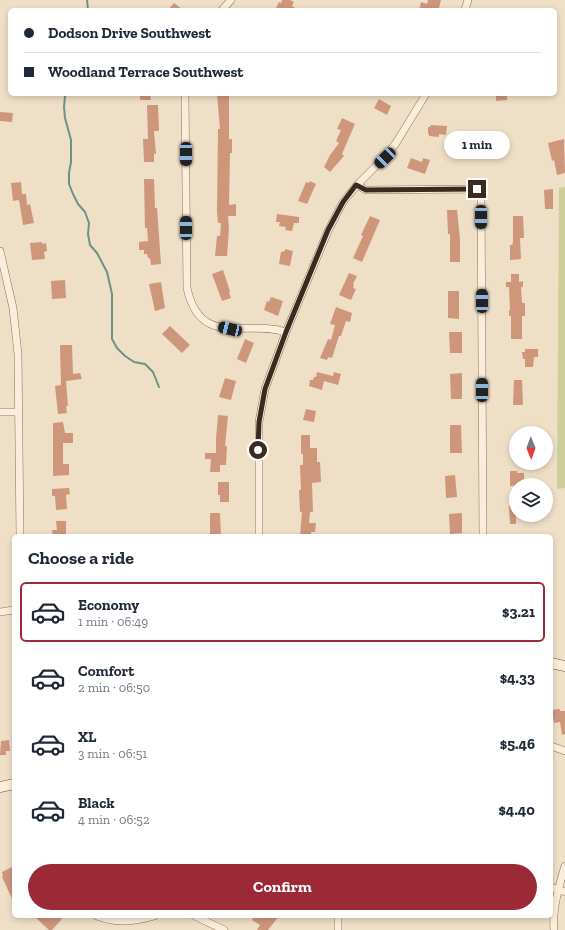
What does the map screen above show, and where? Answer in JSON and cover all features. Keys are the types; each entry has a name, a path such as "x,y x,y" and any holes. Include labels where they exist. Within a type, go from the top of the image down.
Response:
{"main road":[{"path":"0,788 12,785"}],"street":[{"path":"224,8 231,0"},
{"path":"186,96 187,288 190,300 195,310 203,319 213,325 230,329 276,328 286,332"},
{"path":"259,534 258,450 261,406 265,389 286,332 328,230 343,202 356,185 385,158 425,96"},
{"path":"356,185 366,190 477,189 481,192 483,534"},
{"path":"0,250 13,308 18,354 20,412 20,534"},
{"path":"0,412 20,412"},
{"path":"0,612 12,610"},
{"path":"553,747 565,751"},
{"path":"554,930 554,924 562,891 565,866"},
{"path":"105,918 120,922 146,918"},
{"path":"199,918 224,930"},
{"path":"338,918 338,930"}],"green space":[{"path":"565,187 565,488 557,489 559,188"}],"building":[{"path":"282,0 290,0 294,2 292,6 295,8 276,8 279,2 281,3"},
{"path":"428,0 441,0 439,8 420,8 421,2 427,4"},
{"path":"174,3 180,8 170,8"},
{"path":"140,96 150,96 151,100 140,100"},
{"path":"217,96 229,96 229,139 232,139 232,153 230,153 229,205 236,204 236,216 228,216 229,229 227,256 215,256 217,236 220,236 221,223 218,223 217,212 218,129 220,129"},
{"path":"496,96 507,96 507,100 496,101"},
{"path":"379,99 391,106 387,115 374,108"},
{"path":"147,105 158,105 159,131 154,131 156,154 154,154 154,162 144,162 143,139 148,139"},
{"path":"0,112 13,113 12,122 0,121"},
{"path":"342,118 355,124 342,154 344,156 330,172 324,167 330,155 339,143 336,141 341,130 337,129"},
{"path":"431,125 447,126 446,135 439,134 439,137 429,136 428,127"},
{"path":"564,139 565,173 557,175 548,143"},
{"path":"411,158 422,162 423,158 430,160 425,174 407,168"},
{"path":"144,179 154,179 155,208 157,208 161,264 151,265 150,258 148,258 147,254 144,254 144,250 139,250 139,242 148,241 147,228 145,228"},
{"path":"310,181 316,184 307,204 298,201 306,182 309,183"},
{"path":"21,182 22,194 26,194 27,205 30,204 34,223 23,225 19,200 13,201 11,183"},
{"path":"553,189 553,209 545,209 544,190"},
{"path":"447,210 457,210 460,239 460,262 450,262 450,234 448,234"},
{"path":"277,214 299,217 299,223 294,223 292,231 285,230 286,227 279,226 280,222 276,222"},
{"path":"370,216 380,220 362,262 353,258 363,236 361,235"},
{"path":"513,216 523,216 524,238 520,238 521,259 510,260 510,245 512,245 513,242"},
{"path":"42,242 42,244 46,243 47,251 44,252 45,259 32,260 30,243"},
{"path":"285,249 293,251 290,266 279,264 281,252 285,251"},
{"path":"223,270 231,298 222,301 212,274"},
{"path":"349,273 357,276 353,284 353,288 356,289 351,300 339,295"},
{"path":"511,274 519,274 519,282 523,281 523,287 521,287 522,303 525,303 525,316 522,316 522,339 511,339 509,287 506,287 506,282 511,282"},
{"path":"65,280 66,298 52,299 51,281"},
{"path":"161,282 165,308 155,311 149,284"},
{"path":"448,291 459,291 459,319 448,318"},
{"path":"271,297 283,301 278,316 264,310 267,301 269,302"},
{"path":"336,307 352,313 350,322 346,321 341,336 339,336 332,358 328,357 327,360 320,358 328,339 331,340 335,325 330,324"},
{"path":"170,326 190,345 182,353 162,334"},
{"path":"449,332 462,332 462,353 450,353"},
{"path":"245,339 254,343 246,363 237,359"},
{"path":"60,345 72,345 73,374 80,373 82,379 66,381 68,406 66,406 67,413 58,414 55,386 61,385"},
{"path":"525,349 538,349 538,357 534,357 533,367 525,367 525,359 523,359 522,352 525,352"},
{"path":"317,372 333,376 334,372 341,374 338,385 324,381 322,390 309,386 310,380 313,380 314,377 316,377"},
{"path":"462,373 462,399 451,399 450,374"},
{"path":"225,378 236,381 231,400 219,397"},
{"path":"514,380 522,380 523,405 513,405"},
{"path":"306,409 316,411 314,422 303,420"},
{"path":"218,415 228,416 225,446 227,446 226,465 220,465 220,472 210,472 211,459 205,459 205,453 216,453"},
{"path":"63,422 65,433 73,433 73,443 63,443 63,464 69,464 69,475 53,476 53,423"},
{"path":"450,425 461,425 462,453 450,453"},
{"path":"301,435 310,435 310,448 317,448 317,462 320,462 321,482 312,483 313,512 310,512 309,523 316,523 315,532 311,532 311,534 300,534 302,512 300,512 299,490 301,490 300,465 303,465 303,454 301,454"},
{"path":"510,471 524,473 524,478 510,478"},
{"path":"455,475 457,497 446,498 445,476"},
{"path":"218,482 229,482 229,502 220,502 220,495 218,495"},
{"path":"69,488 70,494 66,495 67,509 56,510 55,496 52,496 52,489"},
{"path":"210,513 220,513 221,534 210,534"},
{"path":"462,513 462,533 450,534 449,514"},
{"path":"56,521 66,521 66,534 53,534 52,530 57,530"},
{"path":"510,522 516,522 516,524 510,524"},
{"path":"560,709 560,711 565,711 565,734 562,735 560,722 554,723 553,710"},
{"path":"9,740 10,751 6,751 6,755 0,755 1,741"},
{"path":"12,867 12,899 2,877 2,872"},
{"path":"36,918 62,919 52,930 49,930"},
{"path":"253,918 277,918 268,930 257,930 260,925 252,920"}],"waterway":[{"path":"87,0 88,8"},
{"path":"65,96 65,118 71,140 69,184 78,204 85,212 89,223 88,234 90,245 97,253 107,272 112,294 112,339 117,348 125,356 134,362 145,364 153,372 159,387"}],"route":[{"path":"258,450 259,422 265,389 286,332 328,230 343,202 356,185 366,190 477,189"}]}
